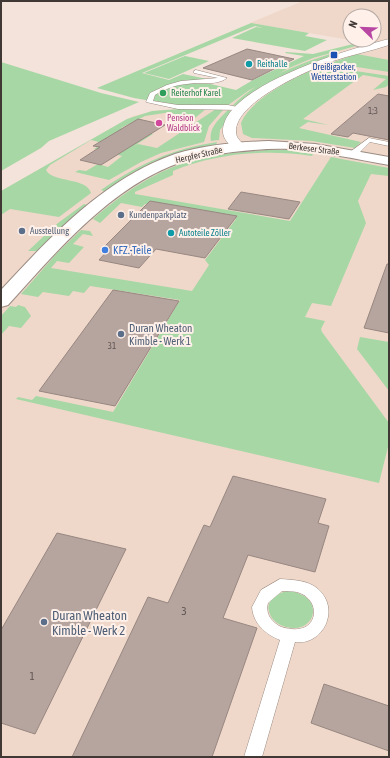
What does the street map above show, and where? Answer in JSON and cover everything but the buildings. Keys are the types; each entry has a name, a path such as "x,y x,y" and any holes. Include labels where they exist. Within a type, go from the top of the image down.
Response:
{"main road":[{"name":"Berkeser Straße","path":"239,147 289,145 353,154 389,161"},
{"name":"Herpfer Straße","path":"1,301 60,239 90,212 122,188 155,168 180,158 239,147"}],"street":[{"name":"Herpfer Straße","path":"239,147 231,139 229,128 233,118 240,109 268,89 299,72 330,59 389,42"}],"lane":[{"path":"196,72 224,78 213,82 192,81 174,84 152,94 149,102 178,107 240,109"},
{"path":"353,154 369,140 389,144"},
{"path":"253,757 289,636"}],"shaded area":[{"path":"303,1 389,1 389,757 1,757 1,191 133,116 160,110 227,106 248,91 289,68 313,58 349,48 382,48 382,8 342,8 342,39 250,23"}],"green space":[{"path":"251,23 309,33 305,36 327,40 305,51 232,38 256,27 263,28 255,26 142,73 169,80 183,74 207,79 202,82 236,90 253,80 304,56 285,53 286,52 313,54 342,47 342,48 349,48 313,58 289,68 248,91 227,106 180,106 134,98 97,88"},
{"path":"330,54 332,55 328,57 329,58 240,105 232,106 253,88 278,74"},
{"path":"357,54 389,60 389,72 331,63"},
{"path":"185,56 209,61 169,79 144,73"},
{"path":"1,62 101,93 139,102 49,141 41,148 1,171"},
{"path":"322,66 389,76 389,84 386,87 373,90 386,79 363,75 303,119 329,125 308,122 299,128 361,142 355,148 312,141 252,138 243,134 241,123 246,114 254,105 288,82"},
{"path":"206,109 195,118 174,114 171,112 145,116 121,128 153,134 134,146 138,144 157,148 216,109 223,110 209,126 204,142 161,153 141,162 109,180 75,172 79,170 86,171 98,164 108,167 122,156 94,149 103,143 91,140 50,165 46,170 49,174 55,177 83,184 91,193 59,217 10,209 1,215 1,191 127,119 152,111"},
{"path":"228,110 234,112 220,130 219,140 211,141 211,132 213,128 218,120"},
{"path":"217,142 216,145 108,193 101,190 142,165 170,153"},
{"path":"266,150 287,150 313,154 312,156 259,153 224,156 173,171 173,175 135,192 135,194 290,221 331,157 389,168 389,176 371,174 358,201 366,223 331,306 312,303 305,317 325,321 321,329 322,332 389,423 389,443 379,483 16,399 18,397 32,400 36,396 113,412 180,300 90,286 84,293 73,291 69,296 43,292 38,297 21,294 58,252 81,230 90,231 93,236 83,234 73,244 84,247 69,263 57,261 51,268 192,291 209,265 205,260 236,219 145,204 142,207 121,203 100,223 93,219 127,192 153,176 180,164 211,156"},
{"path":"84,204 90,206 39,251 28,251 58,223"},
{"path":"18,305 25,307 31,316 21,328 9,326 1,335 1,316 10,306 16,307"},
{"path":"360,337 389,342 389,391 357,349"},
{"path":"287,591 300,594 308,599 312,607 313,614 310,621 303,626 294,628 283,626 275,622 271,616 269,609 270,602 275,596"}],"place":[{"name":"Dreißigacker, Wetterstation","path":"334,55"},
{"name":"Reithalle","path":"249,64"},
{"name":"Reiterhof Karel","path":"163,93"},
{"name":"Pension Waldblick","path":"159,123"},
{"name":"Kundenparkplatz","path":"121,215"},
{"name":"Ausstellung","path":"22,231"},
{"name":"Autoteile Zöller","path":"171,233"},
{"name":"KFZ.-Teile","path":"105,250"},
{"name":"Duran Wheaton Kimble - Werk 1","path":"121,334"},
{"name":"Duran Wheaton Kimble - Werk 2","path":"44,622"}]}
